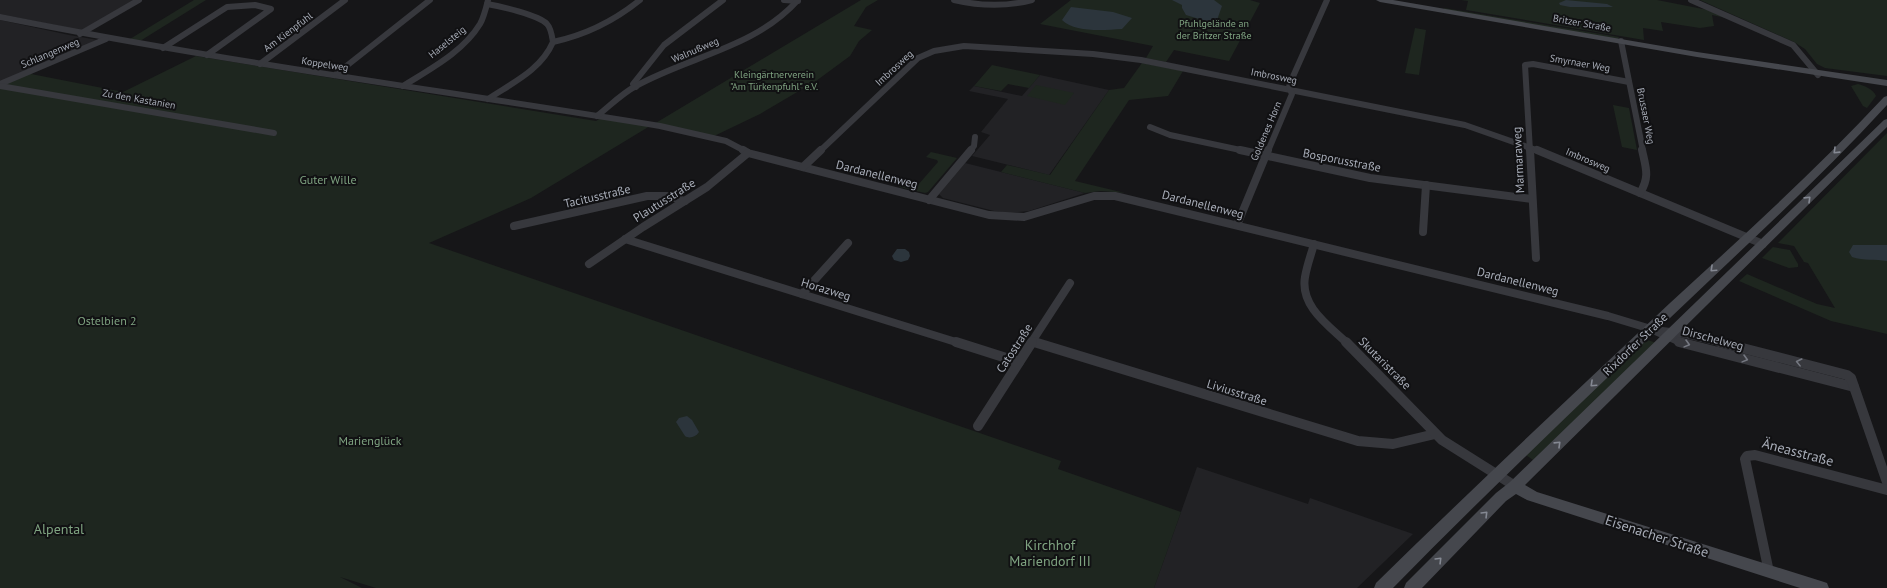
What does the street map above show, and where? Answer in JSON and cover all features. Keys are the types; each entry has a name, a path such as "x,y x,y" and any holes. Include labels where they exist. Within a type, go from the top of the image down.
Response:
{"street":[{"path":"80,34 139,0"},
{"name":"Am Kienpfuhl","path":"260,64 345,0"},
{"path":"335,75 430,0"},
{"path":"488,99 531,70 547,53 553,42 600,26 620,15 640,0"},
{"path":"636,86 633,84 660,49 679,32 724,0"},
{"path":"784,0 798,0"},
{"name":"Walnußweg","path":"597,116 636,86 752,35 778,20 798,0"},
{"path":"954,0 971,4 993,6 1009,5 1032,0"},
{"name":"Goldenes Horn","path":"1237,225 1292,94 1289,87 1291,81 1327,0"},
{"name":"Britzer Straße","path":"1380,0 1716,58 1816,72 1886,79"},
{"path":"1691,0 1787,42 1797,48 1816,72"},
{"path":"487,2 543,21 549,27 553,42"},
{"name":"Haselsteig","path":"403,86 454,51 470,36 480,23 487,2"},
{"path":"163,48 227,7 255,5 271,9 207,55"},
{"name":"Koppelweg","path":"0,18 80,34 260,64 647,124 726,141 748,153"},
{"name":"Schlangenweg","path":"0,85 107,38"},
{"name":"Brussaer Weg","path":"1621,41 1647,173 1646,184 1640,193"},
{"name":"Imbrosweg","path":"803,167 918,58 931,51 946,47 974,47 1115,56 1458,124 1529,147 1763,244"},
{"name":"Smyrnaer Weg","path":"1527,64 1629,82"},
{"name":"Marmaraweg","path":"1527,64 1524,66 1536,258"},
{"name":"Zu den Kastanien","path":"0,85 274,133"},
{"name":"Rixdorfer Straße","path":"1382,588 1497,475 1748,237 1864,124 1887,99"},
{"path":"1864,124 1883,125"},
{"name":"Rixdorfer Straße","path":"1412,588 1501,497 1515,486 1883,125"},
{"name":"Bosporusstraße","path":"1150,127 1170,134 1370,178 1532,199"},
{"path":"929,200 974,146 975,137"},
{"name":"Dardanellenweg","path":"748,153 989,215 1014,217 1036,214 1083,198 1115,196 1608,316 1651,329"},
{"name":"Plautusstraße","path":"589,264 626,238 712,184 748,153"},
{"path":"1424,232 1426,185"},
{"name":"Tacitusstraße","path":"514,226 641,197 667,196 685,201"},
{"name":"Horazweg","path":"626,238 1019,362"},
{"path":"802,294 848,243"},
{"name":"Skutaristraße","path":"1314,244 1303,283 1303,294 1306,301 1424,420 1435,434 1497,475"},
{"name":"Catostraße","path":"978,426 1070,283"},
{"name":"Dirschelweg","path":"1651,329 1854,387"},
{"name":"Dirschelweg","path":"1669,334 1837,372 1851,378 1854,387"},
{"name":"Liviusstraße","path":"1033,342 1358,441 1393,444 1435,434"},
{"path":"1854,387 1887,482"},
{"path":"1519,455 1536,465"},
{"name":"Äneasstraße","path":"1770,572 1745,459 1747,456 1755,455 1887,490"},
{"name":"Eisenacher Straße","path":"1497,475 1532,496 1821,588"}],"shaded area":[{"path":"0,0 137,0 84,31 0,14"},
{"path":"1172,0 1214,0 1222,6 1217,20 1209,22 1186,15 1182,5"},
{"path":"1566,0 1607,4 1613,7 1570,7 1560,5 1559,3"},
{"path":"1071,7 1113,12 1132,18 1122,29 1082,29 1074,27 1062,20"},
{"path":"0,20 69,35 98,40 0,82"},
{"path":"1040,75 1109,90 1049,175 972,156 990,135 981,132 1008,99 969,91 974,86 1022,96"},
{"path":"965,163 1085,193 1029,211 1010,213 994,211 943,198 939,194"},
{"path":"1853,245 1887,245 1887,261 1852,257 1849,252"},
{"path":"897,249 905,249 909,252 910,256 908,260 901,262 894,260 892,256"},
{"path":"687,416 692,420 699,432 692,437 685,436 676,422 679,418"},
{"path":"1197,467 1308,504 1310,498 1413,534 1357,588 1154,588"}],"green space":[{"path":"194,0 206,0 140,41 130,39"},
{"name":"Kleingärtnerverein \"Am Türkenpfuhl\" e.V.","path":"861,0 878,0 866,7 854,26 872,30 859,41 850,56 816,81 760,114 712,137 654,124"},
{"name":"Pfuhlgelände an der Britzer Straße","path":"1071,0 1250,0 1260,3 1229,61 1174,50 1166,62 1146,58 1153,46 1040,24"},
{"path":"1461,0 1657,0 1708,10 1726,18 1712,15 1714,26 1700,28 1661,22 1663,31 1643,28 1644,40 1466,10 1468,1"},
{"path":"1700,0 1887,0 1887,76 1825,68 1817,64 1805,49 1794,42"},
{"path":"1444,8 1619,37 1618,39 1445,10"},
{"path":"1415,28 1426,30 1419,75 1405,73"},
{"path":"196,56 596,121 601,118 650,126 531,198 429,243 1061,461 1058,469 1181,512 1154,588 376,588 340,577 362,588 0,588 0,83 26,73 123,92"},
{"path":"1142,63 1183,71 1168,96 1129,100 1075,181 1125,193 1101,191 1085,193 1001,172 1007,165 1050,175 1109,90 1124,88"},
{"path":"992,65 1040,75 1029,88 1008,84 1001,91 974,86"},
{"path":"1858,84 1871,90 1876,96 1867,108 1863,106 1851,86"},
{"path":"1036,85 1074,93 1065,105 1027,96"},
{"path":"1613,105 1629,108 1637,150 1622,147"},
{"path":"1887,133 1887,334 1831,321 1739,281 1747,274 1817,304 1835,308 1808,263 1804,262 1794,246 1778,243"},
{"path":"931,152 957,158 928,192 925,193 899,187 906,179 910,179 908,183 918,185 938,162 937,160 926,157"},
{"path":"1773,247 1790,250 1798,264 1798,267 1789,268 1762,258"},
{"path":"1645,339 1656,343 1533,460 1526,455"}],"park label":[{"name":"Guter Wille","path":"328,179"},
{"name":"Ostelbien 2","path":"107,320"},
{"name":"Marienglück","path":"370,440"},
{"name":"Alpental","path":"59,529"},
{"name":"Kirchhof Mariendorf III","path":"1050,554"}]}
